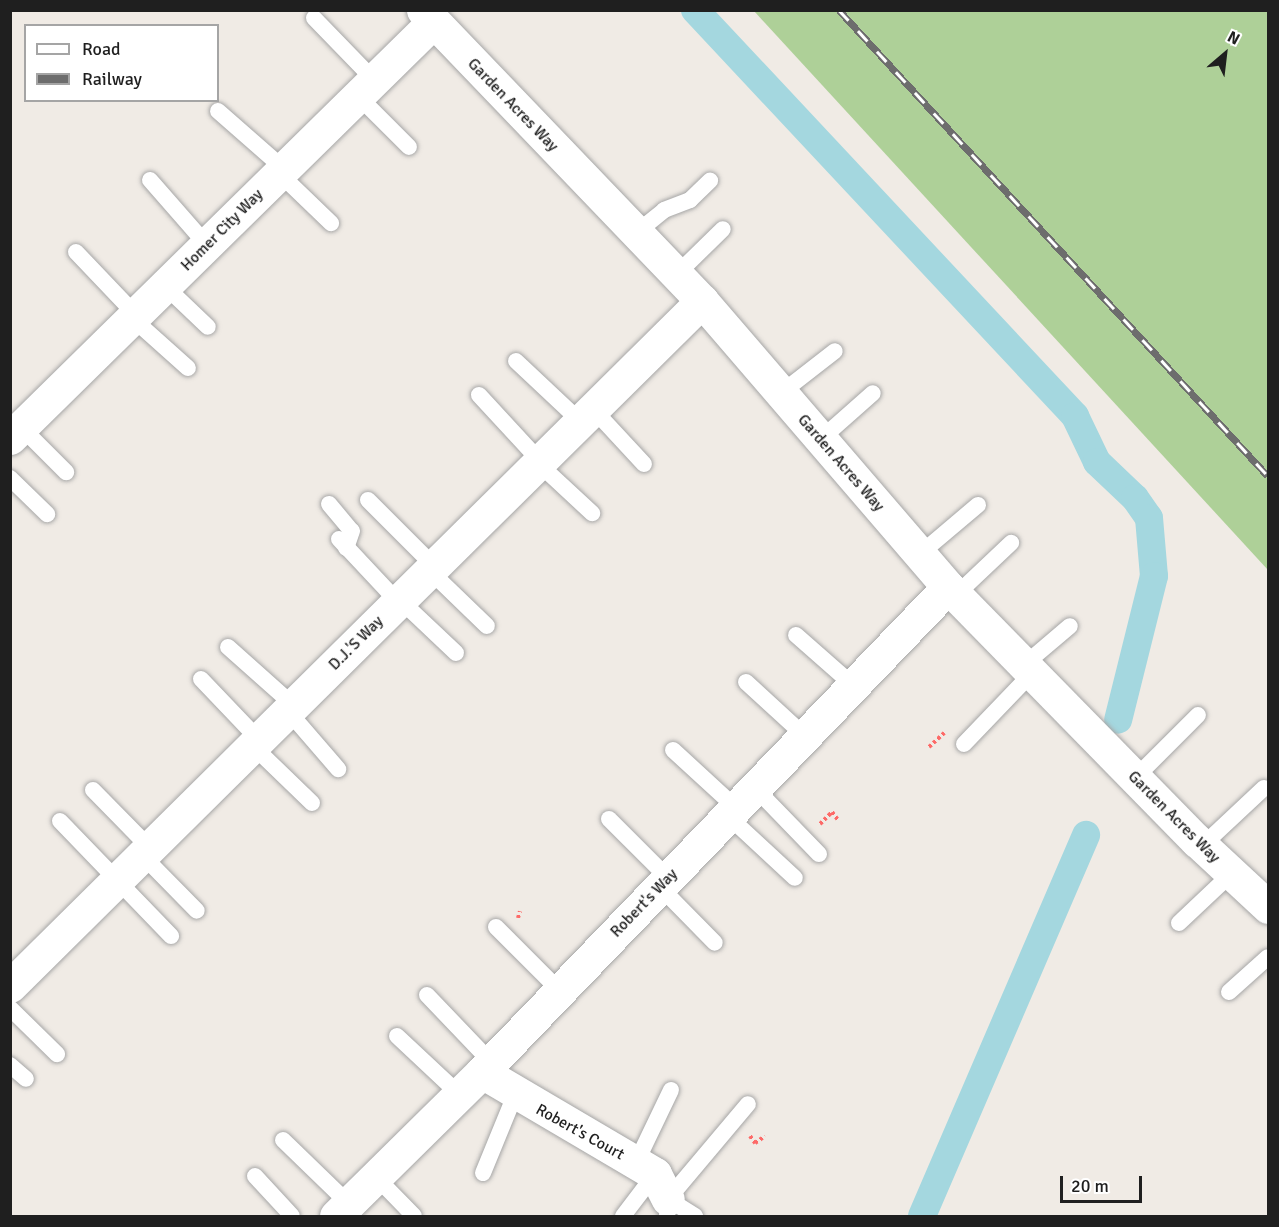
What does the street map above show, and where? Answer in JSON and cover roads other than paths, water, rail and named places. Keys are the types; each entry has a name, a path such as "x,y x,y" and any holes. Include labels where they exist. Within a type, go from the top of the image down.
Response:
{"street":[{"name":"Homer City Way","path":"17,425 134,317 282,172 366,88 428,16"},
{"name":"Garden Acres Way","path":"428,16 702,301 952,591 1202,846 1269,907"},
{"name":"D.J.'S Way","path":"10,986 702,301"},
{"name":"Robert's Way","path":"343,1210 560,991 853,685 952,591"},
{"name":"Robert's Court","path":"477,1076 515,1095 664,1194"}],"lane":[{"path":"314,18 409,147"},
{"path":"218,111 331,223"},
{"path":"150,180 207,245"},
{"path":"636,233 664,210 690,200 710,181"},
{"path":"677,274 723,229"},
{"path":"76,252 134,317 188,368"},
{"path":"165,286 208,327"},
{"path":"781,393 835,351"},
{"path":"516,361 587,415 644,464"},
{"path":"821,439 873,393"},
{"path":"479,395 539,462 592,513"},
{"path":"17,425 66,472"},
{"path":"10,478 47,514"},
{"path":"368,500 488,626"},
{"path":"329,504 351,531 343,543 399,601 456,653"},
{"path":"920,554 978,505"},
{"path":"952,591 1011,543"},
{"path":"964,744 1028,669 1070,626"},
{"path":"796,635 853,685"},
{"path":"228,647 291,708 338,768"},
{"path":"201,680 312,803"},
{"path":"747,682 805,736"},
{"path":"1134,778 1198,715"},
{"path":"673,750 739,804 819,854"},
{"path":"1202,846 1264,788"},
{"path":"93,790 197,911"},
{"path":"739,804 795,878"},
{"path":"609,819 714,943"},
{"path":"60,821 171,936"},
{"path":"1179,923 1232,873"},
{"path":"496,927 560,991"},
{"path":"1229,992 1269,957"},
{"path":"427,995 477,1076"},
{"path":"10,1008 57,1054"},
{"path":"396,1036 477,1076"},
{"path":"10,1065 26,1079"},
{"path":"664,1194 671,1090"},
{"path":"483,1173 515,1095"},
{"path":"623,1216 664,1194 748,1104"},
{"path":"283,1140 343,1210"},
{"path":"255,1176 292,1216"},
{"path":"376,1177 414,1216"}],"waterway":[{"path":"695,10 1075,416 1097,462 1135,498 1149,518 1154,576 1118,720"},
{"path":"922,1216 1086,835"}],"railway":[{"path":"839,10 1268,476"}]}
